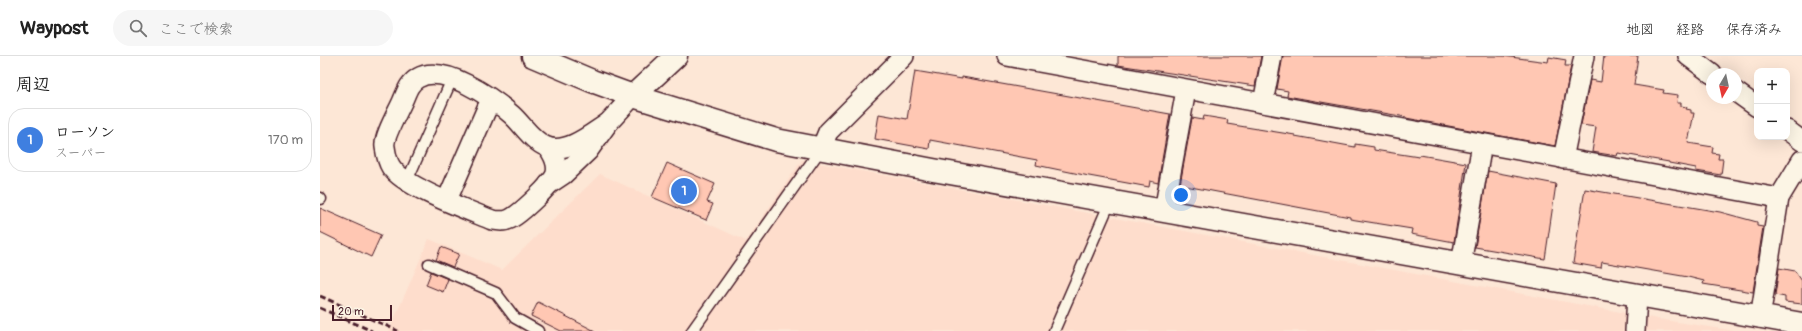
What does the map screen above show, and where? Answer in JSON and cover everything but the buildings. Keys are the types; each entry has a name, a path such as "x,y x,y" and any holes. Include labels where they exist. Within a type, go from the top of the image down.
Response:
{"street":[{"path":"533,56 592,81 633,96 776,140 1110,202 1760,318 1802,324"},
{"path":"548,185 556,173 556,159 548,147 534,138 511,114 485,93 439,74 426,74 410,84 384,144 386,157 391,167 408,181 492,220 501,222 509,220 515,216 548,185 564,174 588,151 608,123 633,96 676,56"},
{"path":"821,149 828,132 904,56"},
{"path":"1007,56 1780,198"},
{"path":"1264,104 1272,56"},
{"path":"1563,159 1584,56"},
{"path":"1688,56 1706,70"},
{"path":"1164,211 1186,90"},
{"path":"1742,96 1754,105"},
{"path":"447,200 487,108 492,105 499,105"},
{"path":"548,147 565,147 576,143 608,123"},
{"path":"1790,132 1802,141"},
{"path":"1461,264 1482,144"},
{"path":"1760,318 1780,198 1802,160"},
{"path":"1635,331 1637,296"}],"lane":[{"path":"408,181 452,79"},
{"path":"692,331 821,149"},
{"path":"1054,331 1110,202"},
{"path":"429,264 496,293 515,318 538,331"}],"shaded area":[{"path":"802,160 1658,319 1735,331 389,331 429,239 502,270 600,174 746,241"}],"railway":[{"path":"320,296 398,331"},
{"path":"320,308 372,331"}],"place":[{"name":"ローソン","path":"684,191"}]}
